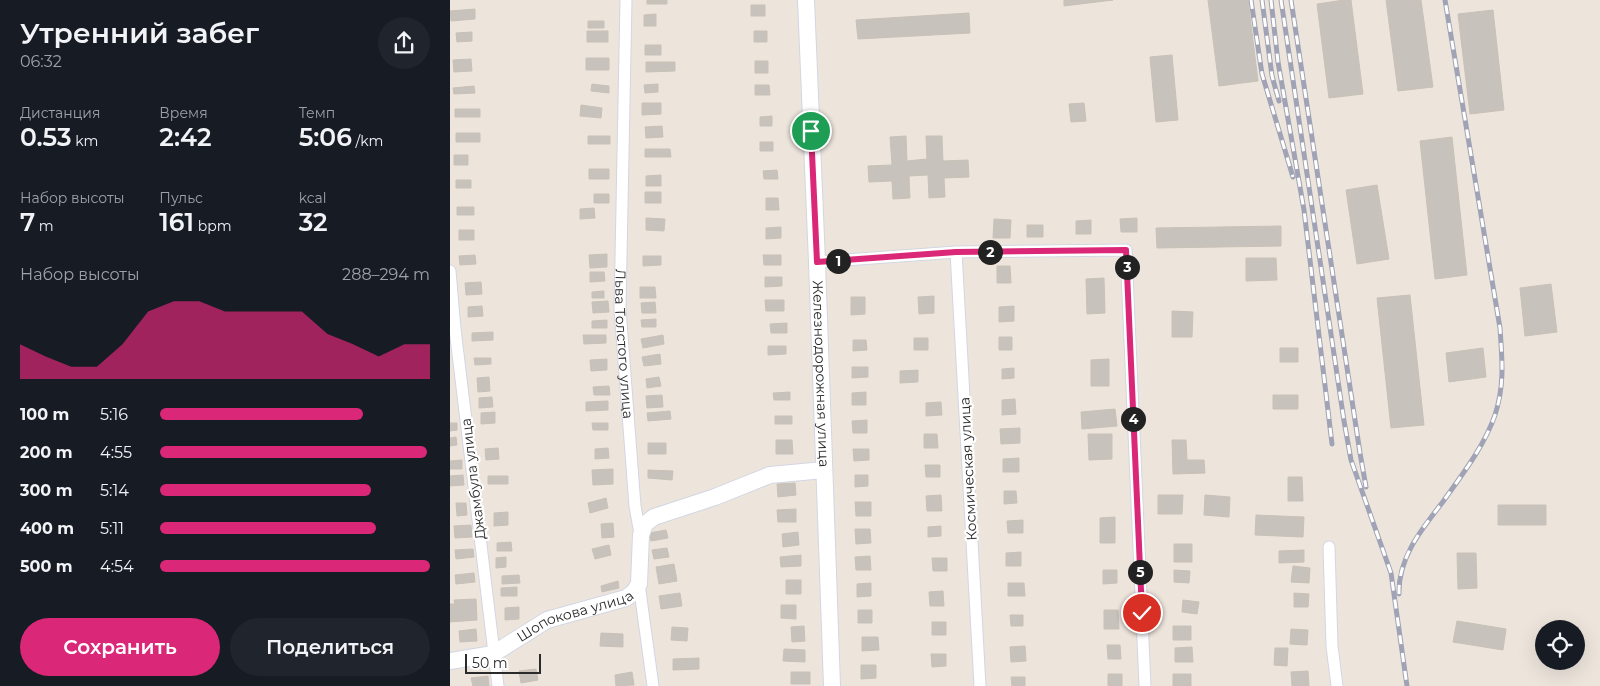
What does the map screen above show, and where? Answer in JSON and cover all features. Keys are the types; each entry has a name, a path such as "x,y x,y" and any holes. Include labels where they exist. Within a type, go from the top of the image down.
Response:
{"street":[{"name":"Льва Толстого улица","path":"626,0 620,309 635,506 641,535 639,584 652,686"},
{"name":"Железнодорожная улица","path":"806,0 832,686"},
{"path":"817,262 956,252 1126,250 1145,686"},
{"name":"Космическая улица","path":"956,252 980,686"},
{"name":"Джамбула улица","path":"450,272 455,329 498,686"},
{"path":"641,535 645,524 654,517 715,497 770,474 824,470"},
{"path":"1329,547 1332,646 1337,686"},
{"name":"Шопокова улица","path":"450,660 493,654 547,620 626,598 634,592 639,584"}],"building":[{"path":"647,0 667,0 667,4 647,4"},
{"path":"1064,0 1113,0 1064,6"},
{"path":"1208,0 1248,0 1258,81 1219,86"},
{"path":"1351,0 1363,94 1329,98 1317,4"},
{"path":"1386,0 1421,0 1433,87 1398,91"},
{"path":"751,5 765,5 765,16 751,16"},
{"path":"475,9 475,19 451,21 450,11"},
{"path":"1493,10 1504,110 1470,114 1458,14"},
{"path":"969,13 970,33 858,39 856,20"},
{"path":"656,14 656,26 644,26 644,15"},
{"path":"588,21 604,21 604,28 588,28"},
{"path":"587,31 608,31 608,42 587,42"},
{"path":"754,31 767,31 767,42 754,42"},
{"path":"472,32 472,41 457,42 456,33"},
{"path":"645,45 661,45 661,55 645,55"},
{"path":"1172,55 1178,120 1156,122 1150,57"},
{"path":"586,58 609,58 609,70 586,70"},
{"path":"471,59 472,71 454,72 453,60"},
{"path":"755,61 768,61 768,73 755,73"},
{"path":"646,62 675,62 675,71 646,72"},
{"path":"592,84 609,86 609,93 591,91"},
{"path":"658,84 658,92 645,93 644,85"},
{"path":"755,85 769,85 770,95 755,95"},
{"path":"474,86 475,93 454,94 453,88"},
{"path":"642,103 661,103 661,114 642,115"},
{"path":"1084,103 1086,121 1071,122 1069,104"},
{"path":"581,105 602,108 601,118 580,116"},
{"path":"455,109 480,109 480,117 455,117"},
{"path":"772,116 772,126 760,126 760,117"},
{"path":"662,126 663,137 646,138 645,127"},
{"path":"456,133 480,133 480,142 456,142"},
{"path":"588,136 610,136 610,144 588,144"},
{"path":"906,136 907,161 927,159 926,136 942,136 943,161 968,160 969,177 944,178 945,197 929,198 928,175 909,176 910,198 893,199 892,181 869,182 868,166 892,165 890,137"},
{"path":"1452,137 1467,275 1435,279 1420,141"},
{"path":"760,142 773,142 773,151 760,151"},
{"path":"645,149 670,149 671,157 645,157"},
{"path":"454,155 468,155 468,165 454,165"},
{"path":"589,169 609,169 609,179 589,179"},
{"path":"777,170 778,179 764,179 763,171"},
{"path":"661,175 661,186 646,186 646,176"},
{"path":"456,180 471,180 471,188 456,188"},
{"path":"1377,185 1389,259 1357,264 1346,190"},
{"path":"645,192 661,192 661,203 645,203"},
{"path":"594,194 609,194 609,203 594,203"},
{"path":"766,198 778,198 779,210 766,210"},
{"path":"457,207 474,207 474,215 457,215"},
{"path":"594,208 595,218 580,219 580,209"},
{"path":"646,218 665,219 664,231 646,230"},
{"path":"1137,218 1137,232 1121,232 1120,219"},
{"path":"994,219 1011,220 1010,238 993,238"},
{"path":"1091,220 1091,234 1076,234 1076,221"},
{"path":"1027,225 1043,225 1043,237 1027,237"},
{"path":"1281,226 1281,246 1157,248 1156,228"},
{"path":"781,227 781,238 766,239 766,228"},
{"path":"459,230 474,230 474,240 459,240"},
{"path":"607,254 607,267 590,268 589,255"},
{"path":"475,255 476,264 460,265 459,256"},
{"path":"763,255 781,255 781,265 764,265"},
{"path":"643,256 661,256 661,265 643,266"},
{"path":"1246,258 1276,258 1277,280 1246,281"},
{"path":"997,266 1010,266 1011,283 997,283"},
{"path":"590,272 604,272 605,281 590,282"},
{"path":"765,277 782,277 782,286 765,287"},
{"path":"1104,278 1105,313 1087,314 1086,279"},
{"path":"481,282 482,294 466,295 465,283"},
{"path":"1551,284 1557,332 1525,336 1520,288"},
{"path":"640,287 655,287 656,298 640,298"},
{"path":"604,291 604,298 592,298 592,292"},
{"path":"1410,295 1424,425 1391,428 1377,298"},
{"path":"934,296 934,313 919,314 918,297"},
{"path":"851,297 865,297 865,314 851,315"},
{"path":"765,300 784,300 784,311 766,311"},
{"path":"608,301 609,312 593,313 592,302"},
{"path":"655,302 656,313 642,313 641,303"},
{"path":"482,306 483,316 468,317 468,307"},
{"path":"1014,306 1014,321 999,322 999,307"},
{"path":"1172,311 1193,312 1192,337 1172,337"},
{"path":"656,319 656,327 642,327 641,320"},
{"path":"607,320 607,328 592,328 592,321"},
{"path":"787,323 787,333 771,333 770,324"},
{"path":"493,332 493,340 472,341 472,333"},
{"path":"583,335 606,335 606,343 584,344"},
{"path":"663,335 664,344 643,348 641,339"},
{"path":"999,337 1012,337 1012,350 999,350"},
{"path":"914,338 928,338 928,350 914,350"},
{"path":"853,340 866,340 867,350 853,351"},
{"path":"768,346 786,346 786,354 768,355"},
{"path":"1280,348 1298,348 1298,362 1280,362"},
{"path":"1483,348 1486,377 1449,382 1446,353"},
{"path":"660,354 661,364 644,366 642,357"},
{"path":"474,358 491,358 491,364 475,365"},
{"path":"607,359 607,370 591,371 590,360"},
{"path":"1109,359 1109,386 1091,386 1091,360"},
{"path":"852,367 868,367 868,377 852,378"},
{"path":"1014,368 1014,378 1002,379 1002,369"},
{"path":"918,370 918,382 900,383 900,371"},
{"path":"489,377 490,391 478,392 477,378"},
{"path":"659,377 661,386 647,388 646,379"},
{"path":"609,386 610,395 594,395 593,387"},
{"path":"790,392 790,400 774,400 773,393"},
{"path":"866,392 866,405 852,405 852,393"},
{"path":"662,395 663,407 647,408 646,396"},
{"path":"1273,395 1298,395 1298,409 1273,409"},
{"path":"492,397 493,407 479,408 479,398"},
{"path":"1015,399 1016,414 1002,415 1002,400"},
{"path":"608,401 608,410 586,411 586,402"},
{"path":"941,402 942,415 926,416 926,403"},
{"path":"1115,409 1117,426 1082,429 1081,412"},
{"path":"670,411 671,419 648,421 647,413"},
{"path":"495,412 495,423 481,424 481,413"},
{"path":"775,416 792,416 792,424 775,424"},
{"path":"867,420 867,433 853,433 852,421"},
{"path":"450,423 457,423 457,430 450,431"},
{"path":"592,423 608,423 608,430 593,430"},
{"path":"1020,428 1020,443 1001,444 1000,429"},
{"path":"924,434 937,434 938,448 924,448"},
{"path":"1088,434 1112,434 1112,459 1089,460"},
{"path":"456,437 457,445 450,446 450,438"},
{"path":"776,440 792,440 793,454 776,454"},
{"path":"1172,440 1186,440 1187,460 1204,460 1205,473 1173,474"},
{"path":"648,443 666,443 666,454 648,454"},
{"path":"498,448 499,459 486,460 485,449"},
{"path":"608,448 609,458 595,459 595,449"},
{"path":"853,449 869,449 869,460 854,461"},
{"path":"1019,458 1019,472 1003,472 1003,459"},
{"path":"462,460 462,469 450,469 450,461"},
{"path":"925,465 940,465 940,477 926,477"},
{"path":"613,469 613,484 593,485 592,470"},
{"path":"648,470 673,471 672,480 648,478"},
{"path":"463,475 464,485 450,486 450,476"},
{"path":"855,475 868,475 868,486 855,487"},
{"path":"488,476 508,476 508,484 488,484"},
{"path":"1288,477 1302,477 1303,501 1288,501"},
{"path":"795,483 796,495 778,497 777,484"},
{"path":"1004,491 1016,491 1017,503 1004,504"},
{"path":"941,495 942,511 927,511 926,496"},
{"path":"1158,495 1183,495 1182,514 1158,514"},
{"path":"1205,495 1230,497 1229,517 1204,515"},
{"path":"606,498 608,508 590,513 588,503"},
{"path":"855,502 871,502 871,516 856,516"},
{"path":"456,503 466,503 467,515 457,516"},
{"path":"1498,505 1546,505 1546,525 1498,525"},
{"path":"796,509 796,522 778,522 777,510"},
{"path":"508,512 508,525 494,526 494,513"},
{"path":"1256,515 1304,517 1303,537 1255,535"},
{"path":"1115,517 1115,543 1100,543 1100,518"},
{"path":"1023,520 1023,533 1008,533 1007,521"},
{"path":"613,523 614,537 602,538 601,524"},
{"path":"471,525 472,537 455,538 454,526"},
{"path":"941,526 941,536 928,537 928,527"},
{"path":"855,529 870,529 871,543 856,544"},
{"path":"666,530 668,538 651,541 649,533"},
{"path":"798,532 799,545 783,547 782,534"},
{"path":"511,542 512,551 497,551 497,543"},
{"path":"1174,544 1192,544 1192,562 1174,562"},
{"path":"609,545 611,555 595,559 592,549"},
{"path":"667,548 669,557 654,559 652,550"},
{"path":"473,549 474,557 456,559 455,550"},
{"path":"1304,550 1304,562 1279,563 1279,551"},
{"path":"1021,552 1021,566 1006,566 1006,553"},
{"path":"1457,553 1476,553 1477,588 1458,589"},
{"path":"801,555 801,566 781,567 780,557"},
{"path":"870,556 871,570 856,570 855,557"},
{"path":"506,557 506,567 496,568 496,558"},
{"path":"932,558 947,558 947,571 933,571"},
{"path":"674,564 677,581 659,584 656,567"},
{"path":"1293,566 1310,568 1309,583 1291,582"},
{"path":"1103,570 1117,570 1117,583 1103,584"},
{"path":"1174,570 1190,571 1189,583 1174,582"},
{"path":"474,573 475,582 456,584 455,575"},
{"path":"519,575 520,583 502,584 502,576"},
{"path":"786,580 801,580 801,594 786,594"},
{"path":"618,581 619,588 602,592 601,586"},
{"path":"871,583 871,596 857,597 857,584"},
{"path":"1008,583 1024,583 1025,596 1008,596"},
{"path":"517,587 517,596 501,596 501,588"},
{"path":"943,591 944,606 930,606 929,592"},
{"path":"680,593 682,606 661,609 659,596"},
{"path":"1294,593 1309,594 1308,607 1294,607"},
{"path":"476,599 477,620 450,622 450,604 455,604 454,600"},
{"path":"1183,600 1199,602 1197,614 1182,612"},
{"path":"781,605 796,605 796,619 781,618"},
{"path":"519,607 519,619 505,620 505,608"},
{"path":"858,610 872,610 872,623 858,623"},
{"path":"1104,610 1118,610 1119,629 1104,629"},
{"path":"1010,615 1023,615 1023,626 1011,626"},
{"path":"1457,621 1506,629 1503,650 1453,642"},
{"path":"932,622 946,622 946,635 932,635"},
{"path":"804,626 805,641 792,642 791,627"},
{"path":"1173,626 1191,626 1191,640 1173,640"},
{"path":"672,627 688,628 687,641 671,640"},
{"path":"476,629 477,641 460,642 459,631"},
{"path":"1291,629 1308,630 1307,645 1290,644"},
{"path":"601,633 623,634 623,647 600,646"},
{"path":"862,637 878,637 879,650 862,651"},
{"path":"1107,645 1120,645 1121,659 1108,659"},
{"path":"1025,646 1026,661 1011,662 1010,647"},
{"path":"1192,647 1193,662 1175,662 1175,648"},
{"path":"1275,648 1288,648 1287,666 1274,665"},
{"path":"784,649 805,650 805,662 783,661"},
{"path":"931,654 946,654 946,666 932,667"},
{"path":"699,658 699,669 673,670 673,659"},
{"path":"861,665 876,665 876,678 861,679"},
{"path":"536,669 538,680 521,683 519,671"},
{"path":"1308,671 1309,686 1292,686 1291,672"},
{"path":"632,672 634,685 616,686 615,675"},
{"path":"791,672 810,672 810,684 791,684"},
{"path":"1108,674 1122,674 1122,686 1108,686"},
{"path":"1173,674 1191,674 1191,686 1173,686"},
{"path":"488,676 489,686 473,686 471,678"},
{"path":"1011,677 1025,677 1025,686 1012,686"}],"railway":[{"path":"1251,0 1262,74 1293,177"},
{"path":"1262,0 1272,76 1279,101"},
{"path":"1271,0 1278,62 1304,210 1332,444"},
{"path":"1281,0 1351,460 1391,573 1407,686"},
{"path":"1291,0 1366,487"},
{"path":"1399,594 1402,568 1412,545 1464,472 1485,438 1495,415 1502,382 1500,328 1445,0"}],"route":[{"path":"811,131 817,262 956,252 1126,250 1142,613"}]}
